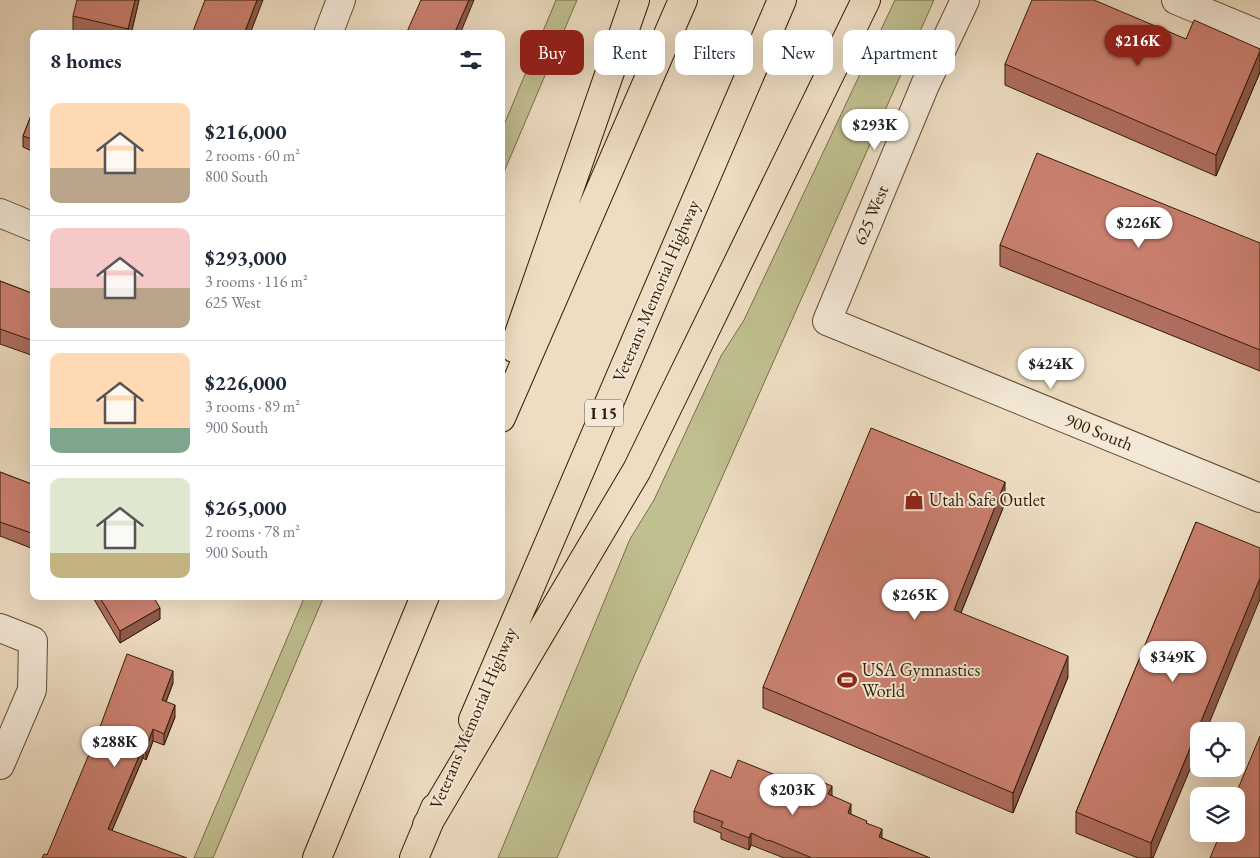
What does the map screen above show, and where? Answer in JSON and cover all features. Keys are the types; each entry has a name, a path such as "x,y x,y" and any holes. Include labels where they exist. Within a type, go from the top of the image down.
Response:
{"highway":[{"path":"505,373 635,0"},
{"path":"505,409 683,0"},
{"name":"Veterans Memorial Highway","path":"414,858 782,0"},
{"path":"427,825 637,470 866,0"},
{"path":"317,858 423,600"}],"street":[{"path":"330,30 341,0"},
{"name":"625 West","path":"826,321 925,85 965,0"},
{"path":"1176,0 1260,35"},
{"path":"0,213 30,225"},
{"name":"900 South","path":"826,321 1260,498"},
{"path":"0,628 33,641 32,690 0,765"}],"shaded area":[{"path":"556,0 577,0 564,30 544,30"},
{"path":"895,0 934,0 921,30 881,30"},
{"path":"525,75 545,75 505,170 505,122"},
{"path":"860,75 901,75 637,669 557,858 498,858 630,539 654,500 721,356 744,320"},
{"path":"303,600 322,600 213,858 194,858"}],"building":[{"path":"77,0 135,0 128,29 73,16"},
{"path":"205,0 257,0 246,30 194,30"},
{"path":"421,0 469,0 456,30 408,30"},
{"path":"1032,0 1094,0 1186,39 1194,20 1260,49 1216,155 1005,64"},
{"path":"30,118 30,139 23,136"},
{"path":"1037,153 1260,243 1260,350 1000,245"},
{"path":"0,281 30,292 30,340 0,329"},
{"path":"871,428 1005,482 954,610 1068,656 1013,793 763,687"},
{"path":"0,472 30,483 30,533 0,522"},
{"path":"1196,522 1260,548 1260,578 1201,722 1190,722 1190,748 1151,843 1076,812"},
{"path":"101,600 155,600 160,608 120,631"},
{"path":"127,654 173,671 162,700 175,705 164,734 153,729 146,748 143,747 108,829 187,858 42,858 44,854 47,855 97,735"},
{"path":"1260,736 1260,858 1210,858 1217,842 1245,842 1245,787 1239,787 1243,777 1245,777 1245,772"},
{"path":"738,760 803,786 807,776 832,786 828,794 851,804 848,813 882,829 879,837 930,858 812,858 751,833 749,838 721,827 723,822 694,811 711,770 731,778"}],"place":[{"name":"Utah Safe Outlet","path":"914,500"},
{"name":"USA Gymnastics World","path":"847,680"}]}
